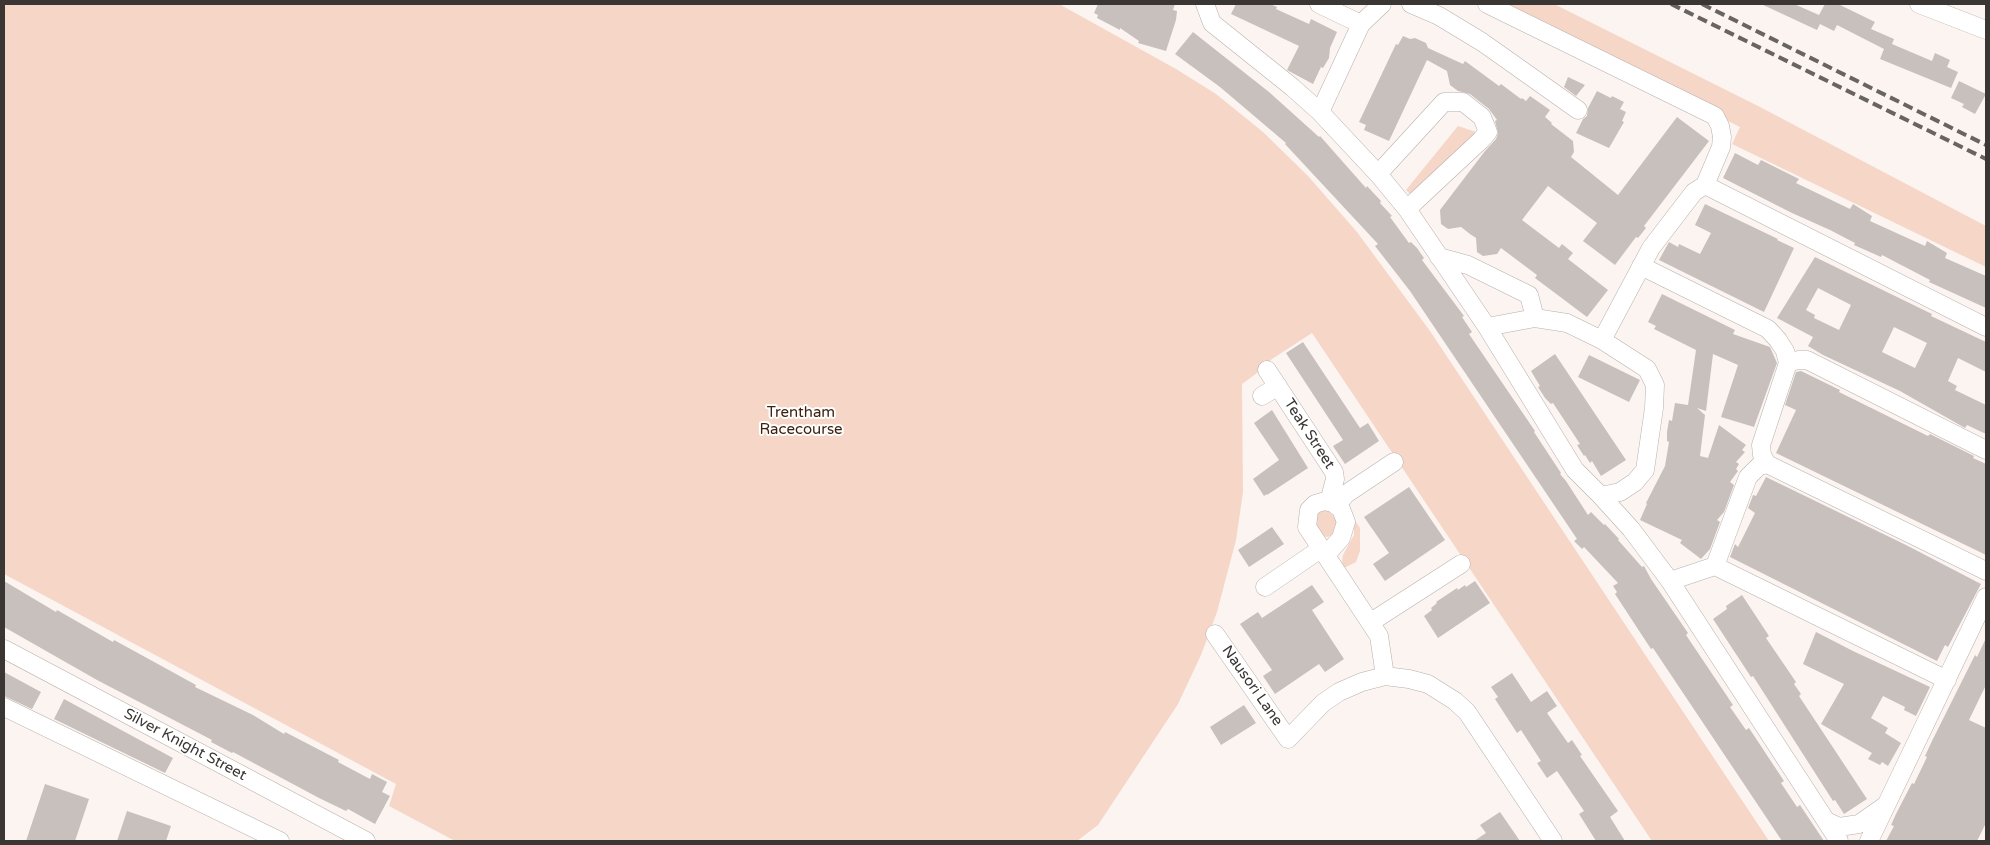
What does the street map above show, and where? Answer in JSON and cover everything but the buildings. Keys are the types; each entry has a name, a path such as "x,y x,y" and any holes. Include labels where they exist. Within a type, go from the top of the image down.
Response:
{"street":[{"path":"1205,4 1212,23 1320,112 1378,174 1407,209 1487,327 1575,470 1602,496 1631,529 1670,581 1839,841"},
{"path":"1319,4 1361,24"},
{"path":"1320,112 1361,24 1382,4"},
{"path":"1411,4 1439,16 1482,42 1578,110"},
{"path":"1487,4 1715,116 1721,131 1722,147 1705,186 1694,192 1650,248 1602,340"},
{"path":"1920,4 1986,30"},
{"path":"1378,174 1444,102 1463,102 1482,117 1488,132 1407,209"},
{"path":"1705,186 1986,326"},
{"path":"1439,257 1468,265 1529,295 1535,318"},
{"path":"1641,266 1768,329 1778,340 1788,363 1761,445 1762,455 1767,464 1986,571"},
{"path":"1487,327 1535,318 1567,323 1602,340 1647,370 1655,385 1646,470 1635,482 1620,492 1602,496"},
{"path":"1788,363 1807,360 1986,450"},
{"name":"Teak Street","path":"1267,370 1334,472 1333,504"},
{"path":"1262,396 1278,386"},
{"path":"1333,504 1394,462"},
{"path":"1715,566 1748,477 1759,466 1767,464"},
{"path":"1265,587 1324,551 1336,544 1344,532 1346,522 1344,515 1333,504 1324,501 1315,504 1309,510 1308,527 1324,551 1371,622 1379,636 1385,676 1428,684 1455,701 1467,712 1553,841"},
{"path":"1371,622 1461,564"},
{"path":"1670,581 1715,566 1947,680"},
{"path":"1870,841 1986,597"},
{"name":"Nausori Lane","path":"1215,634 1288,739 1323,703 1339,692 1362,682 1385,676"},
{"name":"Silver Knight Street","path":"4,649 366,841"},
{"path":"4,707 280,841"},
{"path":"1826,821 1839,827 1859,824 1887,804"}],"green space":[{"name":"Trentham Racecourse","path":"4,4 1059,4 1176,69 1216,94 1263,132 1308,176 1357,232 1430,331 1769,841 1652,841 1312,333 1272,359 1242,384 1243,492 1236,540 1217,612 1201,655 1178,704 1098,825 1077,841 455,841 389,806 396,784 4,574"},
{"path":"1496,4 1554,4 1760,107 1986,226 1986,267 1732,144 1740,127"},
{"path":"1458,126 1479,133 1411,194 1409,193 1406,190"},
{"path":"1319,510 1328,510 1336,519 1339,528 1331,536 1326,537 1320,533 1313,518"},
{"path":"1350,513 1360,528 1360,551 1356,562 1344,568 1342,562 1343,555 1354,535 1354,521"}],"railway":[{"path":"1671,4 1986,159"},
{"path":"1702,4 1986,145"}]}
